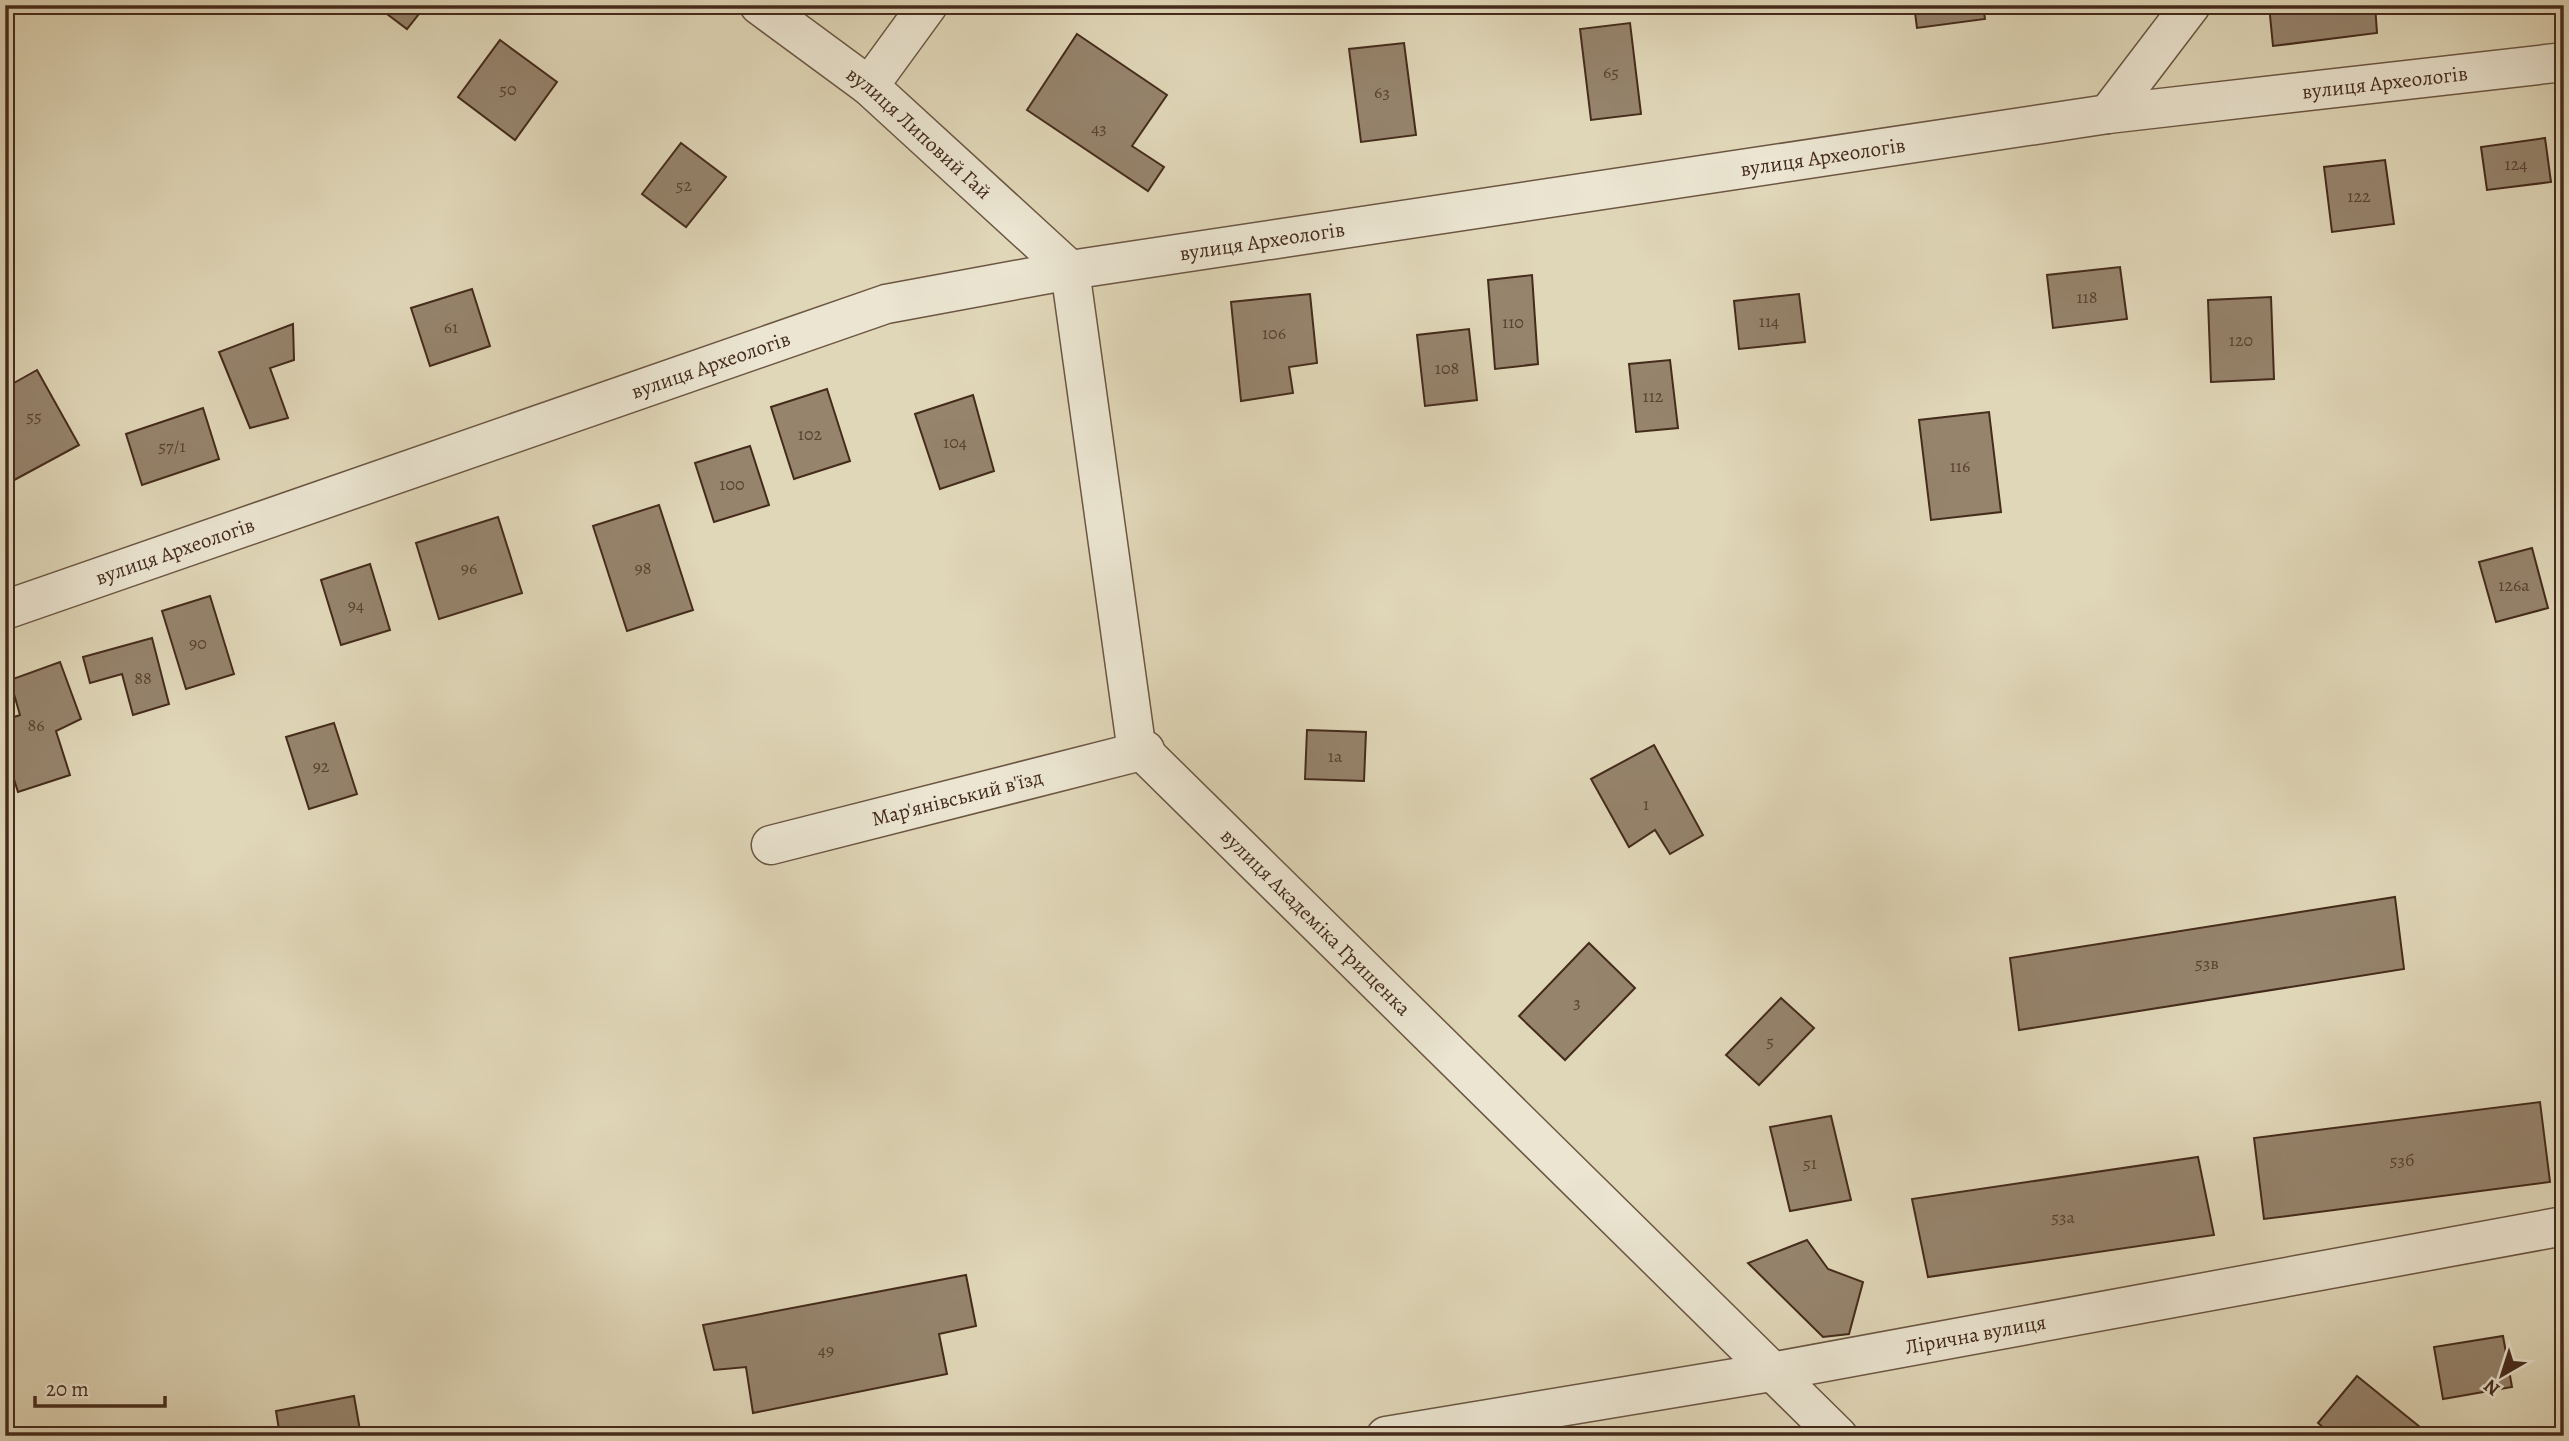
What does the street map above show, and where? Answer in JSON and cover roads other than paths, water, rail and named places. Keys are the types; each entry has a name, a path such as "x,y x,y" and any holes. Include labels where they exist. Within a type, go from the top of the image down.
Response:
{"street":[{"name":"вулиця Липовий Гай","path":"759,5 869,86 1070,270"},
{"path":"869,86 928,5"},
{"path":"2108,114 2191,5"},
{"name":"вулиця Археологів","path":"5,610 886,303 1070,270 2108,114 2564,62"},
{"name":"вулиця Академіка Грищенка","path":"1070,270 1136,746 1838,1436"},
{"name":"Мар'янівський в'їзд","path":"771,845 1143,750"},
{"name":"Лірична вулиця","path":"1386,1436 1771,1373 2564,1226"}]}
